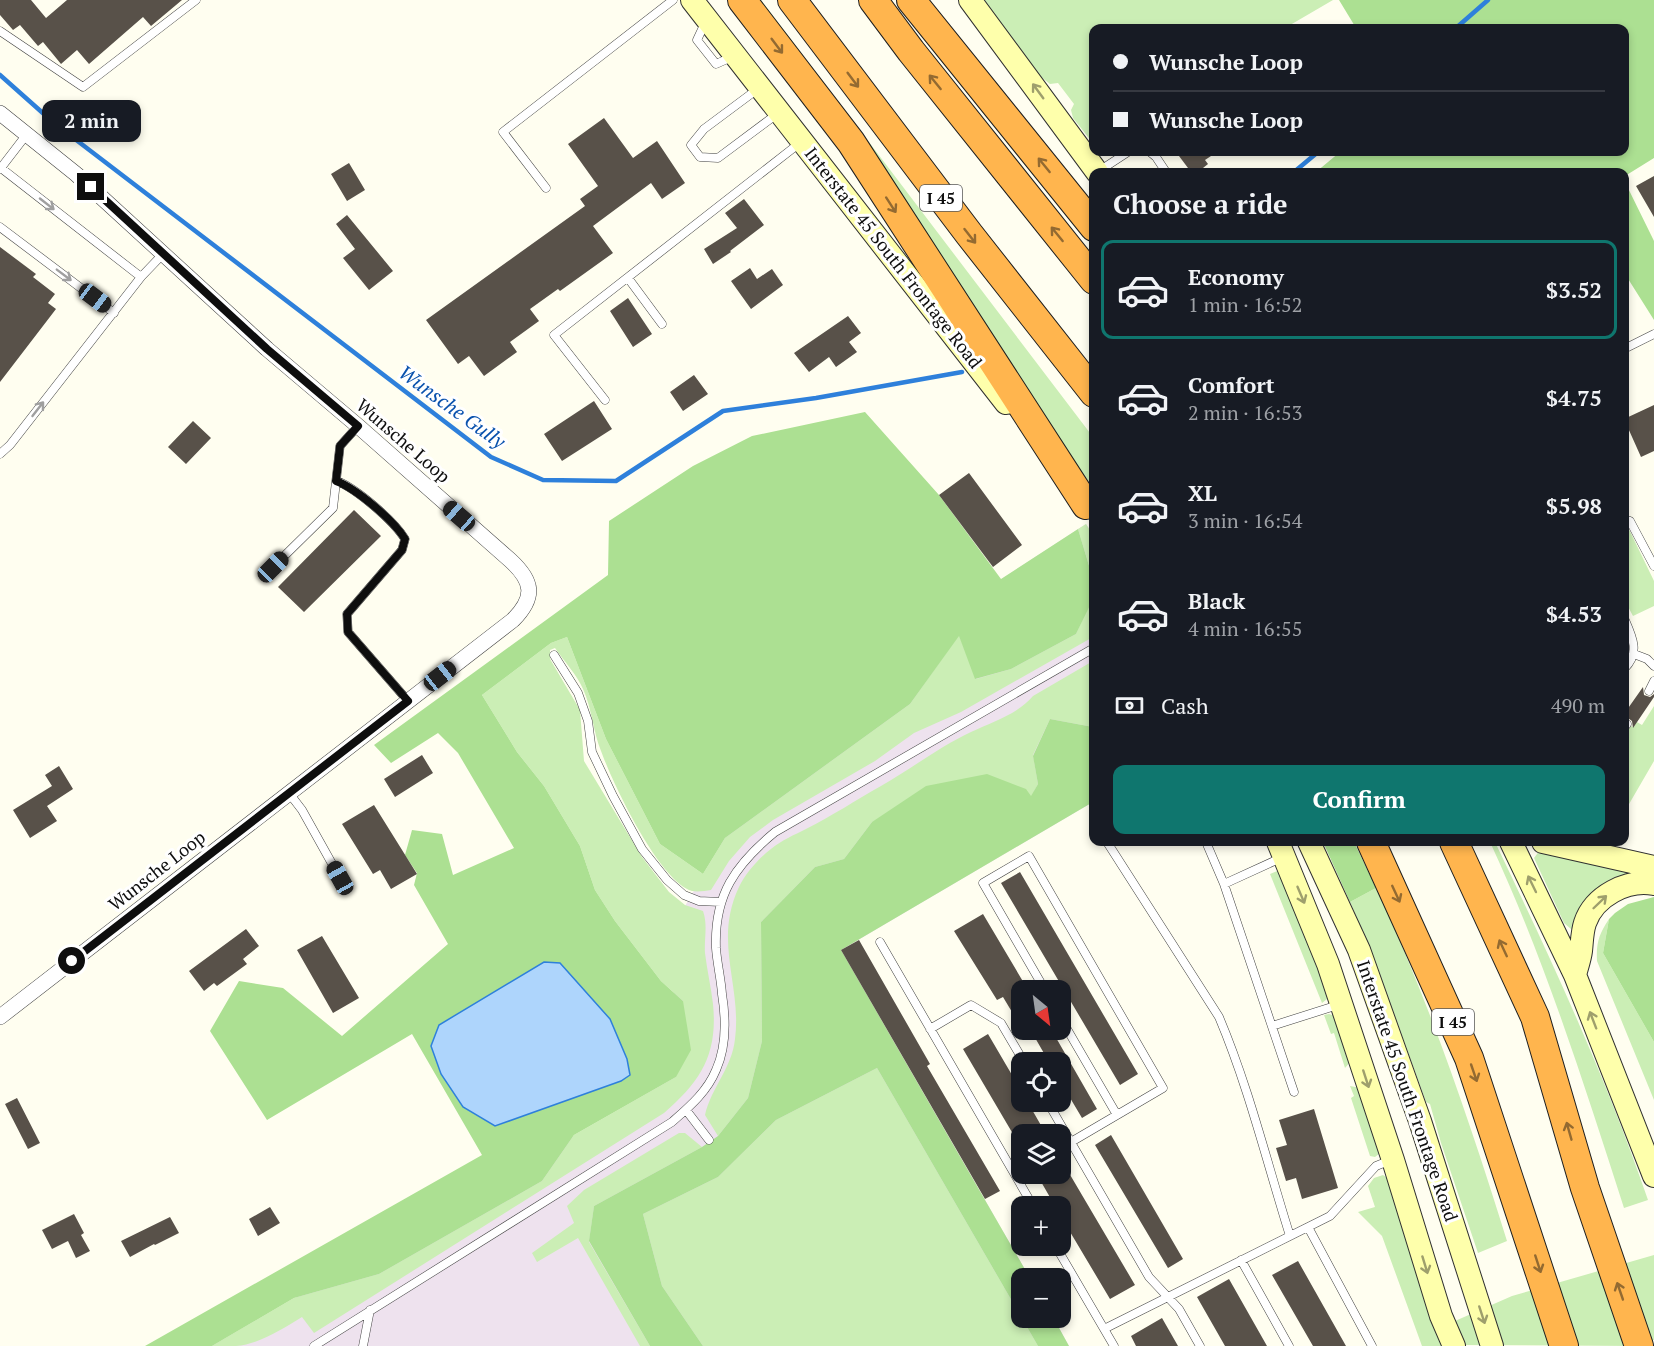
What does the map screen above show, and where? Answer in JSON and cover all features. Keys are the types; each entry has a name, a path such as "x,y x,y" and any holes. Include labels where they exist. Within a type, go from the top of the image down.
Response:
{"highway":[{"path":"742,0 851,142 1089,508"},
{"name":"I 45","path":"792,0 969,234 1089,387"},
{"path":"873,0 1089,274"},
{"path":"911,0 1089,221"},
{"name":"I 45","path":"1373,846 1469,1058 1564,1346"},
{"path":"1456,846 1535,1017 1585,1188 1639,1346"}],"main road":[{"name":"Interstate 45 South Frontage Road","path":"692,0 1089,509"},
{"path":"970,0 1094,168"},
{"name":"Interstate 45 South Frontage Road","path":"1311,846 1359,950 1420,1121 1492,1346"},
{"path":"1513,846 1575,975 1654,1176"},
{"path":"1561,846 1654,867"},
{"path":"1281,849 1342,1003 1441,1316 1454,1346"},
{"path":"1575,975 1581,953 1585,922 1596,905 1607,894 1622,887 1635,883 1654,885"}],"street":[{"name":"Wunsche Loop","path":"0,113 76,174 267,349 358,426 519,569 528,586 527,603 513,620 0,1017"}],"lane":[{"path":"0,32 83,87 196,0"},
{"path":"546,188 503,132 673,0"},
{"path":"760,87 704,129 691,145 700,157 718,158 779,112"},
{"path":"27,134 0,168 141,278"},
{"path":"605,399 554,335 802,141"},
{"path":"1103,168 1122,156"},
{"path":"0,227 114,313"},
{"path":"0,454 10,445 141,278 163,254"},
{"path":"628,278 662,324"},
{"path":"1629,346 1654,334"},
{"path":"273,567 333,508 340,446 358,426"},
{"path":"336,481 348,486 390,521 405,539 402,550 347,614 348,632 408,701"},
{"path":"1629,521 1654,566"},
{"path":"1629,628 1635,641 1635,654 1629,662"},
{"path":"314,1346 672,1122 697,1100 716,1071 722,1053 725,1013 716,951 717,917 734,872 752,851 775,832 1089,651"},
{"path":"1635,654 1647,659 1654,666"},
{"path":"554,655 578,693 588,722 591,752 642,849 666,880 684,895 699,901 721,902"},
{"path":"1649,691 1654,681"},
{"path":"289,793 302,810 340,878"},
{"path":"1110,846 1219,1017 1248,1095 1290,1236"},
{"path":"1208,846 1224,884 1294,1092"},
{"path":"1224,884 1281,849"},
{"path":"1039,980 983,883 1029,856 1164,1088 1071,1142 1149,1277 1179,1309 1200,1346"},
{"path":"880,942 1027,1196"},
{"path":"1272,1026 1342,1003"},
{"path":"930,1029 971,1005 1001,1023 1018,1052"},
{"path":"1071,1036 1117,1115"},
{"path":"686,1110 709,1140"},
{"path":"1104,1329 1330,1216 1376,1166 1393,1160"},
{"path":"1308,1227 1372,1346"},
{"path":"1061,1256 1114,1346"},
{"path":"1241,1260 1289,1346"},
{"path":"363,1346 370,1311"}],"shaded area":[{"path":"1086,524 1089,528 1089,804 841,950 1011,1245 1011,1256 1017,1256 1024,1268 1011,1268 1011,1328 1059,1328 1069,1346 212,1346 676,1077 672,928 725,838 997,582"}],"green space":[{"path":"747,0 761,0 1089,432 1089,482 1038,414"},
{"path":"981,0 1333,0 1292,24 1089,24 1089,138 1073,118 1071,110 1074,104 1058,83 1050,84 1041,77"},
{"path":"1339,0 1654,0 1654,158 1629,174 1629,168 1321,168 1335,156 1629,156 1629,24 1354,24"},
{"path":"1629,190 1654,241 1654,320 1629,280"},
{"path":"865,412 939,495 1001,579 1078,529 1089,566 1089,607 1076,634 1011,669 975,679 959,636 910,704 725,838 703,874 660,844 606,739 567,637 551,643 482,695 517,752 544,786 580,846 595,890 615,921 661,981 683,1001 691,1050 676,1077 574,1135 542,1181 379,1274 294,1298 212,1346 145,1346 482,1155 412,1034 267,1120 210,1031 239,981 283,988 342,1036 448,944 414,885 417,873 405,855 412,830 442,834 453,875 514,848 458,753 438,733 391,763 374,745 608,575 609,521 693,466 752,436","holes":["560,963 571,977 630,1075 621,1081 495,1126"]},
{"path":"1086,524 1089,529 1089,566 1078,529"},
{"path":"1629,529 1654,581 1654,606 1633,616 1629,608"},
{"path":"1089,606 1089,639 961,712 914,733 875,761 773,820 750,837 729,861 711,890 704,891 692,891 679,883 652,851 626,807 607,766 580,684 555,648 550,650 550,659 580,710 584,761 642,857 669,892 685,905 703,911 706,927 705,953 714,1022 713,1038 704,1065 688,1090 664,1113 314,1333 302,1317 270,1335 245,1345 212,1346 294,1298 379,1274 542,1181 574,1135 676,1077 683,1001 661,981 615,921 595,890 580,846 544,786 517,752 482,695 551,643 567,637 606,739 660,844 703,874 725,838 910,704 959,635 976,679 1011,669 1076,634"},
{"path":"1089,663 1089,726 1050,719 1033,755 1038,784 1031,797 872,822 844,859 815,867 761,922 762,1041 748,1098 718,1136 705,1115 730,1059 735,1039 735,1000 728,926 739,887 749,872 779,843 835,813 959,738 1012,713 1033,696"},
{"path":"1654,706 1654,761 1629,804 1629,729 1637,722 1642,725"},
{"path":"1050,719 1089,726 1089,804 841,950 1011,1245 1011,1256 1017,1256 1024,1268 1011,1268 1011,1299 877,1068 776,1120 718,1177 643,1214 662,1286 703,1346 650,1346 589,1241 594,1206 718,1136 748,1098 762,1041 761,922 815,867 844,859 872,822 926,786 987,774 1026,789 1031,796 1038,784 1033,756"},
{"path":"1325,846 1356,846 1376,888 1350,902"},
{"path":"1492,846 1497,846 1577,1019 1632,1154 1648,1200 1624,1208 1579,1069 1529,932"},
{"path":"1540,850 1636,870 1571,929 1564,923 1534,858"},
{"path":"1282,869 1331,996 1322,1003 1270,874"},
{"path":"1376,888 1414,974 1448,1062 1507,1241 1478,1253 1430,1104 1426,1102 1372,953 1350,902"},
{"path":"1654,897 1654,1042 1603,953 1609,919 1628,904"},
{"path":"1609,919 1603,953 1654,1042 1654,1100 1597,961 1599,939"},
{"path":"1324,1015 1339,1017 1352,1060 1345,1068 1334,1033 1331,1034"},
{"path":"877,1068 1011,1299 1011,1328 1028,1328 1038,1346 703,1346 662,1286 643,1214 718,1177 776,1120"},
{"path":"1350,1086 1361,1088 1379,1154 1375,1157 1370,1156 1351,1098 1354,1096"},
{"path":"679,1133 685,1133 702,1147 594,1206 589,1242 650,1346 640,1346 578,1238 537,1262 532,1253 574,1223 567,1206 584,1190"},
{"path":"1383,1175 1389,1179 1444,1346 1422,1346 1382,1236 1358,1212 1375,1207 1368,1186 1374,1178"},
{"path":"1654,1255 1654,1340 1634,1346 1463,1345 1455,1321 1512,1296"},
{"path":"1028,1328 1059,1328 1069,1346 1038,1346"}],"water":[{"path":"544,962 560,963 610,1019 627,1059 630,1075 621,1081 495,1126 463,1107 441,1074 431,1046 439,1025"}],"building":[{"path":"0,0 31,0 46,18 67,0 182,0 151,26 143,17 89,64 77,50 61,64 43,42 38,46 20,25 13,30 0,15"},
{"path":"604,118 633,158 657,141 685,183 662,199 651,183 593,226 613,253 560,291 558,289 530,309 539,321 510,342 517,352 484,376 469,356 458,364 426,320 585,206 580,199 598,186 568,144"},
{"path":"1179,156 1211,156 1205,160 1208,164 1203,168 1188,168"},
{"path":"349,163 365,190 347,201 331,174"},
{"path":"1654,176 1654,217 1636,186"},
{"path":"744,199 764,225 713,264 704,249 737,228 725,213"},
{"path":"347,215 393,271 369,290 343,258 355,249 336,224"},
{"path":"0,247 36,274 33,277 55,294 48,303 56,309 0,382"},
{"path":"750,268 757,279 772,269 783,285 751,309 731,281"},
{"path":"628,298 652,334 633,347 610,311"},
{"path":"848,316 861,333 849,342 857,352 836,367 829,357 809,372 794,353"},
{"path":"694,375 708,394 683,411 670,392"},
{"path":"594,401 612,429 562,461 544,434"},
{"path":"1654,405 1654,451 1641,457 1629,430 1629,417"},
{"path":"193,421 211,438 186,464 168,447"},
{"path":"969,473 1022,545 993,567 939,495"},
{"path":"354,510 381,536 304,612 278,587"},
{"path":"1643,687 1644,695 1650,697 1654,694 1633,728 1632,721 1629,719 1629,707"},
{"path":"422,755 433,773 395,797 384,779"},
{"path":"59,766 73,789 47,806 57,821 30,838 13,810 52,786 45,775"},
{"path":"374,805 417,874 391,889 380,870 373,874 342,824"},
{"path":"1020,872 1138,1074 1120,1085 1071,1002 1071,980 1058,980 1001,883"},
{"path":"983,914 1022,980 1011,980 1011,1010 1003,997 997,1000 954,931"},
{"path":"246,929 259,946 243,959 247,964 217,986 214,983 204,991 189,971"},
{"path":"322,936 359,998 333,1013 297,950"},
{"path":"859,940 930,1064 927,1066 1000,1191 985,1199 841,950"},
{"path":"988,1034 1011,1073 1011,1112 1033,1112 1040,1124 1011,1124 1011,1131 963,1049"},
{"path":"1036,1040 1057,1040 1064,1052 1043,1052"},
{"path":"1071,1064 1097,1109 1082,1118 1071,1100"},
{"path":"17,1098 40,1143 28,1149 5,1104"},
{"path":"1314,1109 1338,1188 1302,1199 1296,1178 1286,1181 1276,1148 1287,1145 1279,1120"},
{"path":"1111,1135 1183,1259 1168,1268 1095,1145"},
{"path":"1071,1176 1135,1285 1110,1299 1071,1233 1071,1196 1049,1196 1042,1184 1071,1184"},
{"path":"270,1207 280,1223 258,1236 249,1219"},
{"path":"74,1214 84,1233 81,1235 90,1251 76,1258 68,1241 52,1249 42,1230"},
{"path":"170,1217 179,1233 130,1257 121,1241"},
{"path":"1298,1261 1346,1346 1313,1346 1272,1275"},
{"path":"1229,1279 1267,1346 1225,1346 1197,1297"},
{"path":"1162,1318 1178,1346 1136,1346 1131,1336"}],"waterway":[{"name":"Wunsche Gully","path":"1461,24 1488,0"},
{"name":"Wunsche Gully","path":"0,75 54,123 491,457 543,480 616,481 723,411 816,398 962,372"},
{"name":"Wunsche Gully","path":"1299,168 1313,156"}],"route":[{"path":"72,961 408,701 348,632 347,614 402,550 405,539 399,529 348,486 336,481 340,446 358,426 267,349 91,187"}]}
